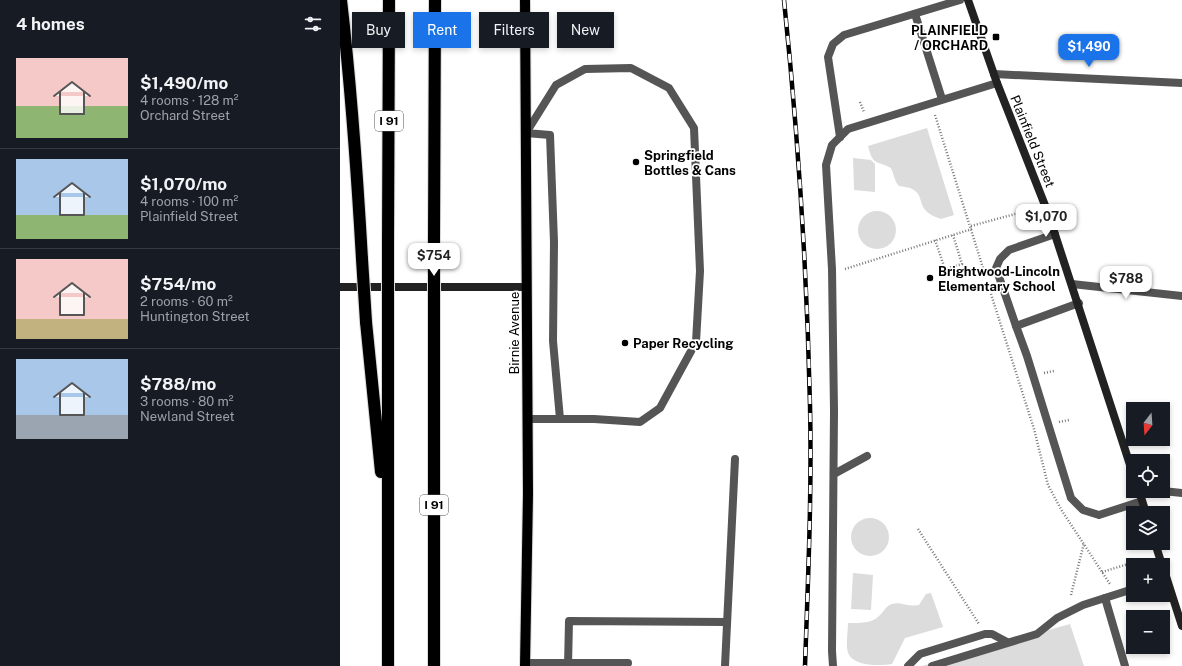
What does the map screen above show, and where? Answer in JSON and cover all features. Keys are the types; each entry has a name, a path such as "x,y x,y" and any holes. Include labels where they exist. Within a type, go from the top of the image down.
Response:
{"highway":[{"path":"340,0 347,49"},
{"path":"346,0 347,49 357,173 366,322 388,538"},
{"name":"I 91","path":"388,666 389,0"},
{"name":"I 91","path":"434,666 435,0"}],"main road":[{"name":"Birnie Avenue","path":"525,0 527,287 525,664"}],"street":[{"path":"840,137 828,57 833,44 844,35 960,0"},
{"name":"Plainfield Street","path":"968,0 994,74 1055,234 1127,454"},
{"path":"915,14 942,99"},
{"path":"527,419 640,422 660,408 696,342 700,271 694,128 668,88 631,68 584,69 556,85 526,133 550,135 554,242 553,341 560,419"},
{"path":"994,74 1182,83"},
{"path":"833,666 834,474 832,269 826,165 832,145 848,129 997,82"},
{"path":"1055,234 1009,250 1000,259 996,268 1027,356 1071,498 1083,510 1099,515 1142,501"},
{"path":"1072,284 1182,296"},
{"path":"340,287 527,287"},
{"path":"1016,326 1078,303"},
{"path":"834,474 867,456"},
{"path":"724,666 735,459"},
{"path":"1170,492 1182,493"},
{"path":"1141,498 1144,506"},
{"path":"932,666 1037,634 1057,618 1083,605 1126,591"},
{"path":"1170,593 1182,626"},
{"path":"1105,598 1125,666"},
{"path":"568,665 569,621 727,622"},
{"path":"908,666 920,654 985,634 992,634 1007,642"},
{"path":"525,664 568,665 628,663"}],"path":[{"path":"860,102 865,117"},
{"path":"845,269 1026,211"},
{"path":"935,240 945,269 962,264 953,235"},
{"path":"1042,374 1054,371"},
{"path":"1057,423 1069,420"},
{"path":"918,529 980,624"},
{"path":"1071,595 1084,542"},
{"path":"1102,572 1126,565"}],"shaded area":[{"path":"927,128 954,215 941,219 927,212 916,192 912,189 899,186 891,168 876,162 872,157 868,146"},
{"path":"853,158 871,160 875,164 875,192 854,190"},
{"path":"873,211 881,211 891,216 895,223 895,237 891,244 881,249 873,249 863,244 861,241 858,234 858,226 863,216 866,214"},
{"path":"866,518 874,518 884,523 888,530 888,544 884,551 874,556 866,556 856,551 854,548 851,541 851,533 856,523 859,521"},
{"path":"853,573 873,575 871,610 851,609"},
{"path":"931,593 943,627 905,638 892,664 874,665 862,663 852,659 848,652 847,644 848,623 874,620 887,607 895,603 919,605 926,594"},
{"path":"1070,624 1084,666 922,666"}],"railway":[{"path":"784,0 794,101 809,354 810,470 805,666"}],"place":[{"name":"PLAINFIELD / ORCHARD","path":"996,37"},
{"name":"Springfield Bottles & Cans","path":"636,162"},
{"name":"Brightwood-Lincoln Elementary School","path":"930,278"},
{"name":"Paper Recycling","path":"625,343"}]}
